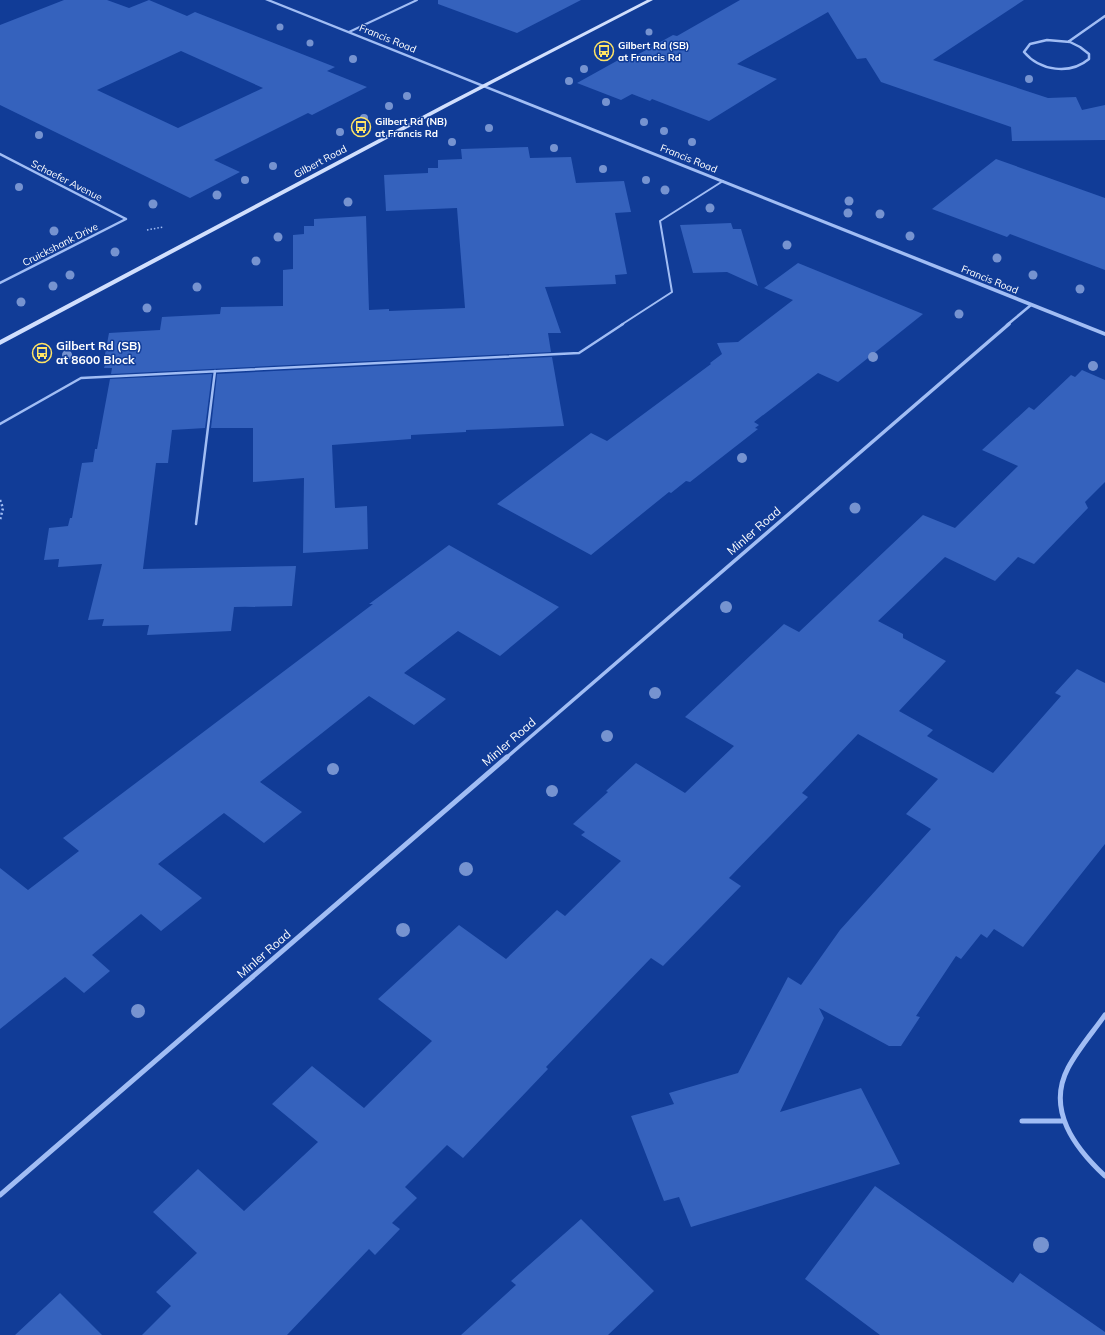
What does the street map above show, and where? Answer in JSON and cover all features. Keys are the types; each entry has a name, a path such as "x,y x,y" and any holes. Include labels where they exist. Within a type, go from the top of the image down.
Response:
{"main road":[{"name":"Gilbert Road","path":"0,343 484,86 651,0"}],"street":[{"name":"Francis Road","path":"266,0 1105,334"},
{"path":"1068,42 1078,45 1089,54 1089,59 1086,63 1071,68 1050,67 1032,61 1024,52 1025,48 1037,41 1058,40 1068,42 1105,16"},
{"name":"Schaefer Avenue","path":"0,154 126,220"},
{"name":"Cruickshank Drive","path":"0,283 126,220"},
{"name":"Minler Road","path":"0,1195 1031,305"},
{"path":"1105,1015 1068,1069 1061,1086 1059,1104 1062,1121 1071,1140 1084,1157 1105,1176"},
{"path":"1022,1121 1062,1121"}],"lane":[{"path":"349,32 417,0"},
{"path":"0,424 81,378 579,353 672,292 660,221 723,182"},
{"path":"196,524 214,371"}],"path":[{"path":"147,230 168,226"},
{"path":"0,500 3,508 0,520"}],"building":[{"path":"64,0 107,0 129,8 149,0 187,16 195,12 335,67 327,71 367,87 312,115 308,113 214,160 240,172 190,198 0,105 0,25","holes":["181,51 263,88 178,128 97,90"]},
{"path":"438,0 581,0 517,33 438,4"},
{"path":"740,0 1024,0 933,60 1048,98 1076,97 1082,110 1105,105 1105,140 1012,141 1011,127 881,82 866,58 857,59 828,12 737,64 777,79 709,121 652,99 650,101 632,94 621,100 577,83 622,58 628,60 673,35 677,36"},
{"path":"528,147 530,158 571,157 576,183 624,181 631,212 615,213 627,274 615,275 616,284 545,287 561,333 548,333 551,352 111,374 112,368 104,368 105,365 103,365 109,333 160,330 162,317 220,314 221,307 283,306 283,270 293,269 293,235 304,234 304,226 314,226 314,219 366,216 369,310 389,309 389,311 465,308 457,208 386,211 384,175 428,173 428,168 438,168 438,160 462,159 461,149"},
{"path":"996,159 1105,198 1105,270 1010,234 1007,237 932,209"},
{"path":"731,223 733,229 741,229 758,286 727,272 693,273 680,225"},
{"path":"798,263 923,314 838,382 818,373 754,422 759,425 755,428 758,429 690,482 686,481 671,493 669,492 591,555 497,504 591,433 607,441 711,364 710,363 722,354 717,343 738,342 793,300 764,288"},
{"path":"552,357 564,426 466,430 466,432 411,435 411,439 332,445 335,508 367,506 368,549 303,553 304,478 253,482 253,428 211,428 217,374"},
{"path":"1082,370 1105,380 1105,482 1085,502 1088,508 1034,564 1018,557 995,581 945,557 878,621 903,634 903,638 946,661 899,711 933,730 927,736 993,773 1061,696 1055,693 1077,669 1105,683 1105,844 1023,947 994,929 987,938 981,934 961,959 956,956 916,1016 920,1017 901,1046 889,1046 819,1008 824,1018 780,1112 861,1088 900,1164 691,1227 679,1197 664,1201 631,1116 674,1104 669,1093 738,1073 788,977 801,985 840,930 931,829 906,814 938,779 858,734 802,793 808,797 729,878 741,886 663,966 651,958 546,1067 548,1069 463,1158 447,1145 405,1187 417,1198 392,1223 400,1229 375,1255 369,1249 287,1335 142,1335 171,1306 156,1292 197,1253 153,1212 198,1169 244,1211 318,1142 272,1104 312,1066 364,1108 432,1041 378,999 459,925 506,959 557,910 565,916 621,861 581,835 585,832 573,824 608,792 606,791 636,763 685,793 734,746 685,717 784,624 799,632 923,515 955,528 1018,466 982,450 1029,407 1034,410 1071,375 1075,377"},
{"path":"212,374 205,428 172,430 168,463 156,463 143,569 296,566 292,606 234,607 231,631 147,635 149,625 102,626 104,619 88,620 102,564 58,567 59,559 44,560 49,528 68,526 70,518 72,518 82,463 93,462 95,449 97,449 110,379"},
{"path":"449,545 559,607 500,656 458,631 404,673 446,699 414,725 369,696 260,782 302,812 264,843 224,813 158,864 202,898 161,931 141,914 92,955 110,971 84,993 65,977 0,1029 0,868 28,890 79,851 63,838 373,604 369,604"},
{"path":"875,1186 1013,1283 1020,1273 1105,1332 1105,1335 880,1335 805,1279"},
{"path":"581,1219 654,1291 608,1335 461,1335 516,1285 511,1281"},
{"path":"60,1293 102,1335 15,1335"}],"place":[{"name":"Gilbert Rd (SB) at Francis Rd","path":"604,51"},
{"name":"Gilbert Rd (NB) at Francis Rd","path":"361,127"},
{"name":"Gilbert Rd (SB) at 8600 Block","path":"42,353"}]}
